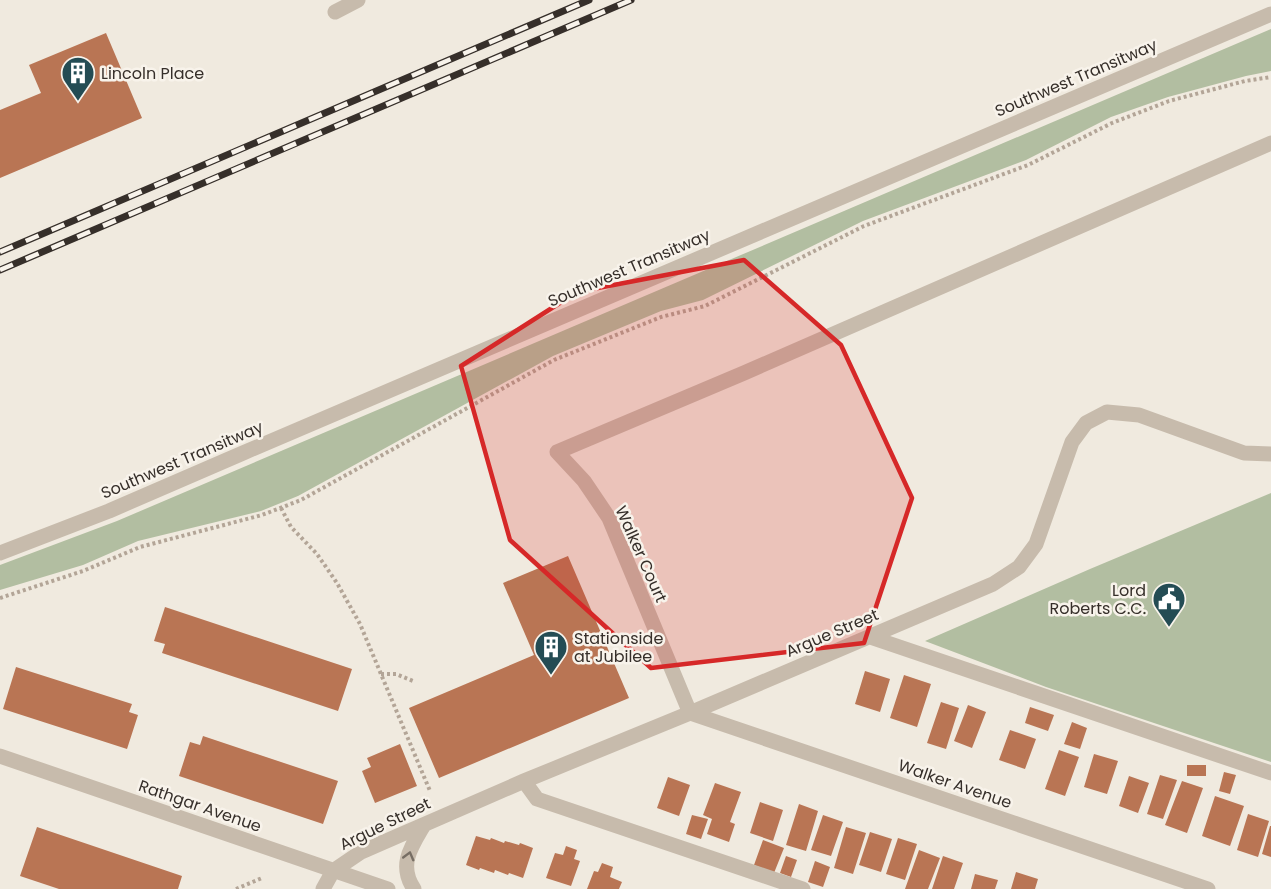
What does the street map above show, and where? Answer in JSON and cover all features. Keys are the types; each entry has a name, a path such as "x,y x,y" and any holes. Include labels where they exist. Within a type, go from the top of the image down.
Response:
{"street":[{"path":"334,12 358,0"},
{"name":"Southwest Transitway","path":"0,553 109,511 1271,14"},
{"name":"Walker Court","path":"690,713 609,518 584,481 557,452 1271,143"},
{"name":"Argue Street","path":"333,871 361,852 524,781 993,584 1019,567 1036,544 1072,442 1086,423 1107,412 1139,415 1244,453 1271,454"},
{"path":"870,637 1271,773"},
{"name":"Walker Avenue","path":"690,713 1208,889"},
{"name":"Rathgar Avenue","path":"0,756 388,889"},
{"path":"524,781 537,799 803,889"},
{"path":"414,889 408,880 406,864 411,847 424,825"},
{"path":"323,889 333,871"}],"path":[{"path":"0,598 83,571 140,547 262,515 301,500 554,360 661,317 705,306 864,226 1028,165 1112,123 1169,101 1245,81 1271,77"},
{"path":"281,508 291,526 317,554 337,583 360,624 430,791"},
{"path":"381,674 396,674 413,681"},
{"path":"236,889 262,878"}],"highlighted area":[{"path":"744,260 841,345 912,498 864,643 651,668 510,540 461,366 577,292"}],"green space":[{"path":"1271,29 1271,71 1168,97 1111,117 1026,160 863,221 703,300 661,311 553,356 298,496 261,511 138,541 83,565 0,590 0,565 117,521"},
{"name":"Lord Roberts C.C.","path":"1271,493 1271,762 1046,687 925,641 1090,569"}],"building":[{"name":"Lincoln Place","path":"106,33 142,118 0,178 0,110 41,93 29,65"},
{"name":"Stationside at Jubilee","path":"568,556 629,698 439,778 409,708 534,655 503,583"},
{"path":"165,607 352,669 338,711 162,653 165,644 154,641"},
{"path":"16,667 132,704 129,712 138,715 127,749 3,709"},
{"path":"865,671 890,679 880,712 855,704"},
{"path":"904,675 931,684 917,727 890,718"},
{"path":"941,702 959,708 946,749 927,743"},
{"path":"968,705 986,712 972,748 954,741"},
{"path":"1030,707 1054,715 1048,731 1025,723"},
{"path":"1072,722 1087,728 1080,749 1064,744"},
{"path":"1010,730 1036,739 1025,769 999,760"},
{"path":"203,736 338,781 323,824 179,776 190,742 200,745"},
{"path":"400,744 417,786 375,803 362,771 371,767 367,758"},
{"path":"1059,750 1079,757 1065,796 1045,789"},
{"path":"1094,754 1118,761 1107,794 1084,787"},
{"path":"1187,765 1206,765 1206,776 1187,776"},
{"path":"1224,772 1236,775 1230,794 1219,791"},
{"path":"1160,775 1177,780 1163,819 1147,814"},
{"path":"1129,776 1149,783 1138,813 1119,806"},
{"path":"668,777 690,785 679,816 657,808"},
{"path":"1182,781 1203,788 1187,833 1165,825"},
{"path":"715,783 741,792 730,822 735,824 729,842 707,834 712,819 703,815"},
{"path":"1215,796 1244,806 1230,846 1202,836"},
{"path":"760,802 783,810 773,841 750,833"},
{"path":"799,804 818,811 806,851 786,845"},
{"path":"1248,814 1269,821 1258,857 1237,850"},
{"path":"692,815 708,819 701,839 686,834"},
{"path":"823,815 843,822 831,856 811,850"},
{"path":"1271,826 1271,857 1262,854"},
{"path":"37,827 182,876 178,889 59,889 20,876"},
{"path":"846,827 866,833 853,874 834,868"},
{"path":"870,832 892,839 881,872 859,865"},
{"path":"476,836 504,843 505,841 519,845 520,843 533,848 523,878 495,870 494,873 480,868 479,870 466,865"},
{"path":"898,838 917,844 905,880 886,874"},
{"path":"763,840 784,848 774,873 754,865"},
{"path":"566,846 577,850 574,859 580,861 571,886 546,878 555,853 563,855"},
{"path":"919,850 940,858 928,889 905,889"},
{"path":"786,856 797,860 791,877 780,873"},
{"path":"943,856 963,863 954,889 932,889"},
{"path":"815,861 830,867 823,887 808,882"},
{"path":"602,863 613,867 610,877 622,882 619,889 587,889 594,871 598,872"},
{"path":"1016,872 1038,879 1035,889 1011,889"},
{"path":"975,874 998,880 995,889 971,889"}],"railway":[{"path":"0,252 589,0"},
{"path":"0,270 631,0"}],"place":[{"name":"Lincoln Place","path":"78,102"},
{"name":"Lord Roberts C.C.","path":"1169,628"},
{"name":"Stationside at Jubilee","path":"551,676"}]}
